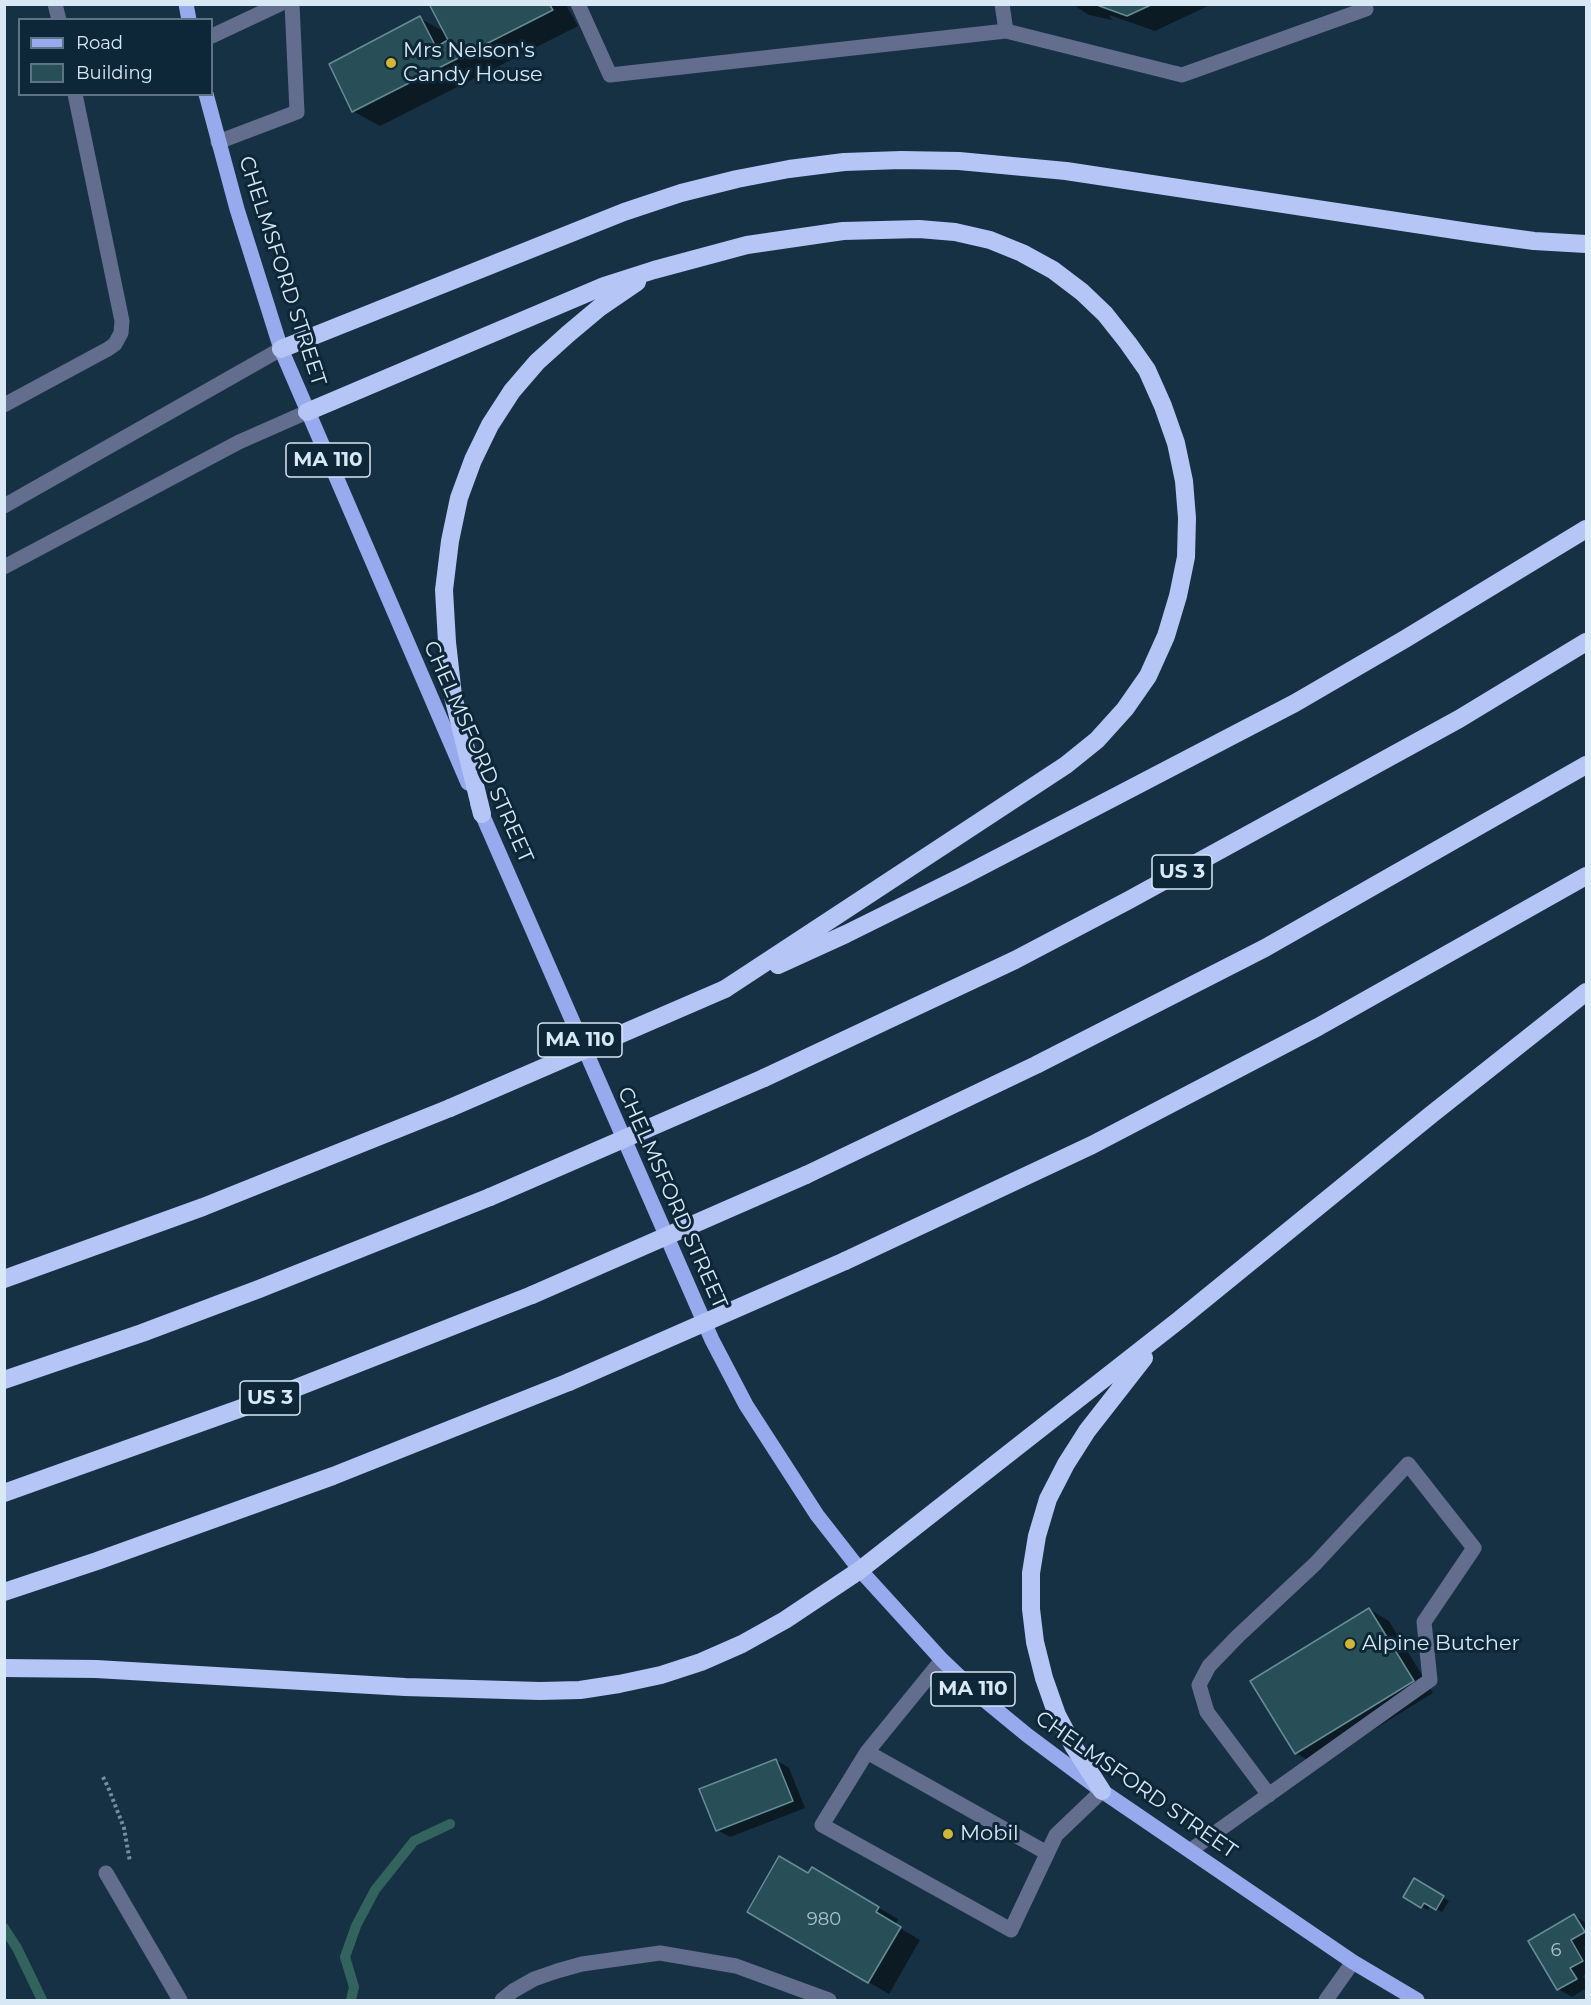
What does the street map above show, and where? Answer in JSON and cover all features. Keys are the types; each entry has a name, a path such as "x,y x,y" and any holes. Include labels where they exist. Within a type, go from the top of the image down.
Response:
{"highway":[{"path":"281,349 624,212 681,193 789,169 844,162 959,161 1066,171 1475,233 1587,244"},
{"path":"307,412 604,286 747,245 843,231 883,229 955,232 990,240 1022,253 1053,270 1082,292 1105,314 1128,343 1147,370 1176,443 1184,481 1187,518 1186,557 1179,596 1166,636 1148,676 1125,709 1104,732 1066,765 725,989"},
{"path":"482,814 453,696 447,642 444,590 450,541 459,498 473,460 490,425 524,376 599,308 654,270"},
{"path":"4,1279 202,1208 450,1108 846,934 963,876 1295,703 1587,529"},
{"name":"US 3","path":"4,1380 185,1317 490,1197 764,1078 1015,960 1119,906 1360,775 1587,642"},
{"name":"US 3","path":"4,1492 278,1395 532,1295 806,1175 1036,1065 1265,948 1587,765"},
{"path":"4,1592 322,1480 569,1382 845,1261 978,1200 1102,1139 1318,1027 1587,876"},
{"path":"4,1668 96,1669 405,1687 540,1691 580,1690 661,1675 722,1653 785,1620 860,1570 1179,1320 1432,1114 1587,992"},
{"path":"1102,1791 1057,1715 1042,1669 1031,1609 1031,1573 1037,1536 1048,1499 1087,1431 1132,1370 1179,1320"}],"main road":[{"name":"CHELMSFORD STREET","path":"206,96 257,276 281,349 307,412 712,1341 746,1405 778,1458 817,1515 860,1570 942,1660 982,1698 1102,1791 1353,1962 1417,2001"}],"lane":[{"path":"213,36 280,4"},
{"path":"218,142 297,112 292,4"},
{"path":"578,4 610,75 1006,31 1182,75 1366,9"},
{"path":"1002,4 1006,31"},
{"path":"4,405 108,349 115,344 121,333 122,321 75,96"},
{"path":"4,506 281,349"},
{"path":"4,567 238,442 307,412"},
{"path":"1191,1850 1430,1680 1424,1622 1474,1548 1408,1464 1314,1564 1216,1658 1199,1685 1207,1712 1269,1794"},
{"path":"942,1660 867,1752 822,1825 1011,1930 1056,1835 1102,1791"},
{"path":"867,1752 1047,1853"},
{"path":"106,1873 180,2001"},
{"path":"502,2001 513,1991 534,1979 557,1971 582,1964 660,1953 736,1966 829,2001"},
{"path":"1326,2001 1353,1962"}],"path":[{"path":"103,1777 117,1808 129,1851 131,1876 125,1905"}],"building":[{"path":"429,4 549,4 553,10 352,112 329,64 420,16 436,47 448,40"},
{"path":"1094,4 1153,4 1127,16"},
{"name":"Alpine Butcher","path":"1369,1608 1414,1681 1295,1754 1250,1681"},
{"path":"776,1759 793,1801 716,1831 699,1789"},
{"path":"779,1856 808,1873 812,1867 879,1907 876,1912 901,1927 868,1983 747,1912"},
{"path":"1414,1878 1444,1896 1436,1910 1424,1903 1421,1908 1403,1897"},
{"path":"1574,1914 1585,1932 1571,1940 1583,1961 1570,1968 1577,1979 1557,1990 1528,1941"}],"waterway":[{"path":"351,2000 354,1987 345,1957 356,1926 375,1890 414,1841 450,1824"},
{"path":"4,1928 17,1948 42,2000"}],"place":[{"name":"Mrs Nelson's Candy House","path":"391,63"},
{"name":"Alpine Butcher","path":"1350,1644"},
{"name":"Mobil","path":"948,1834"}]}
